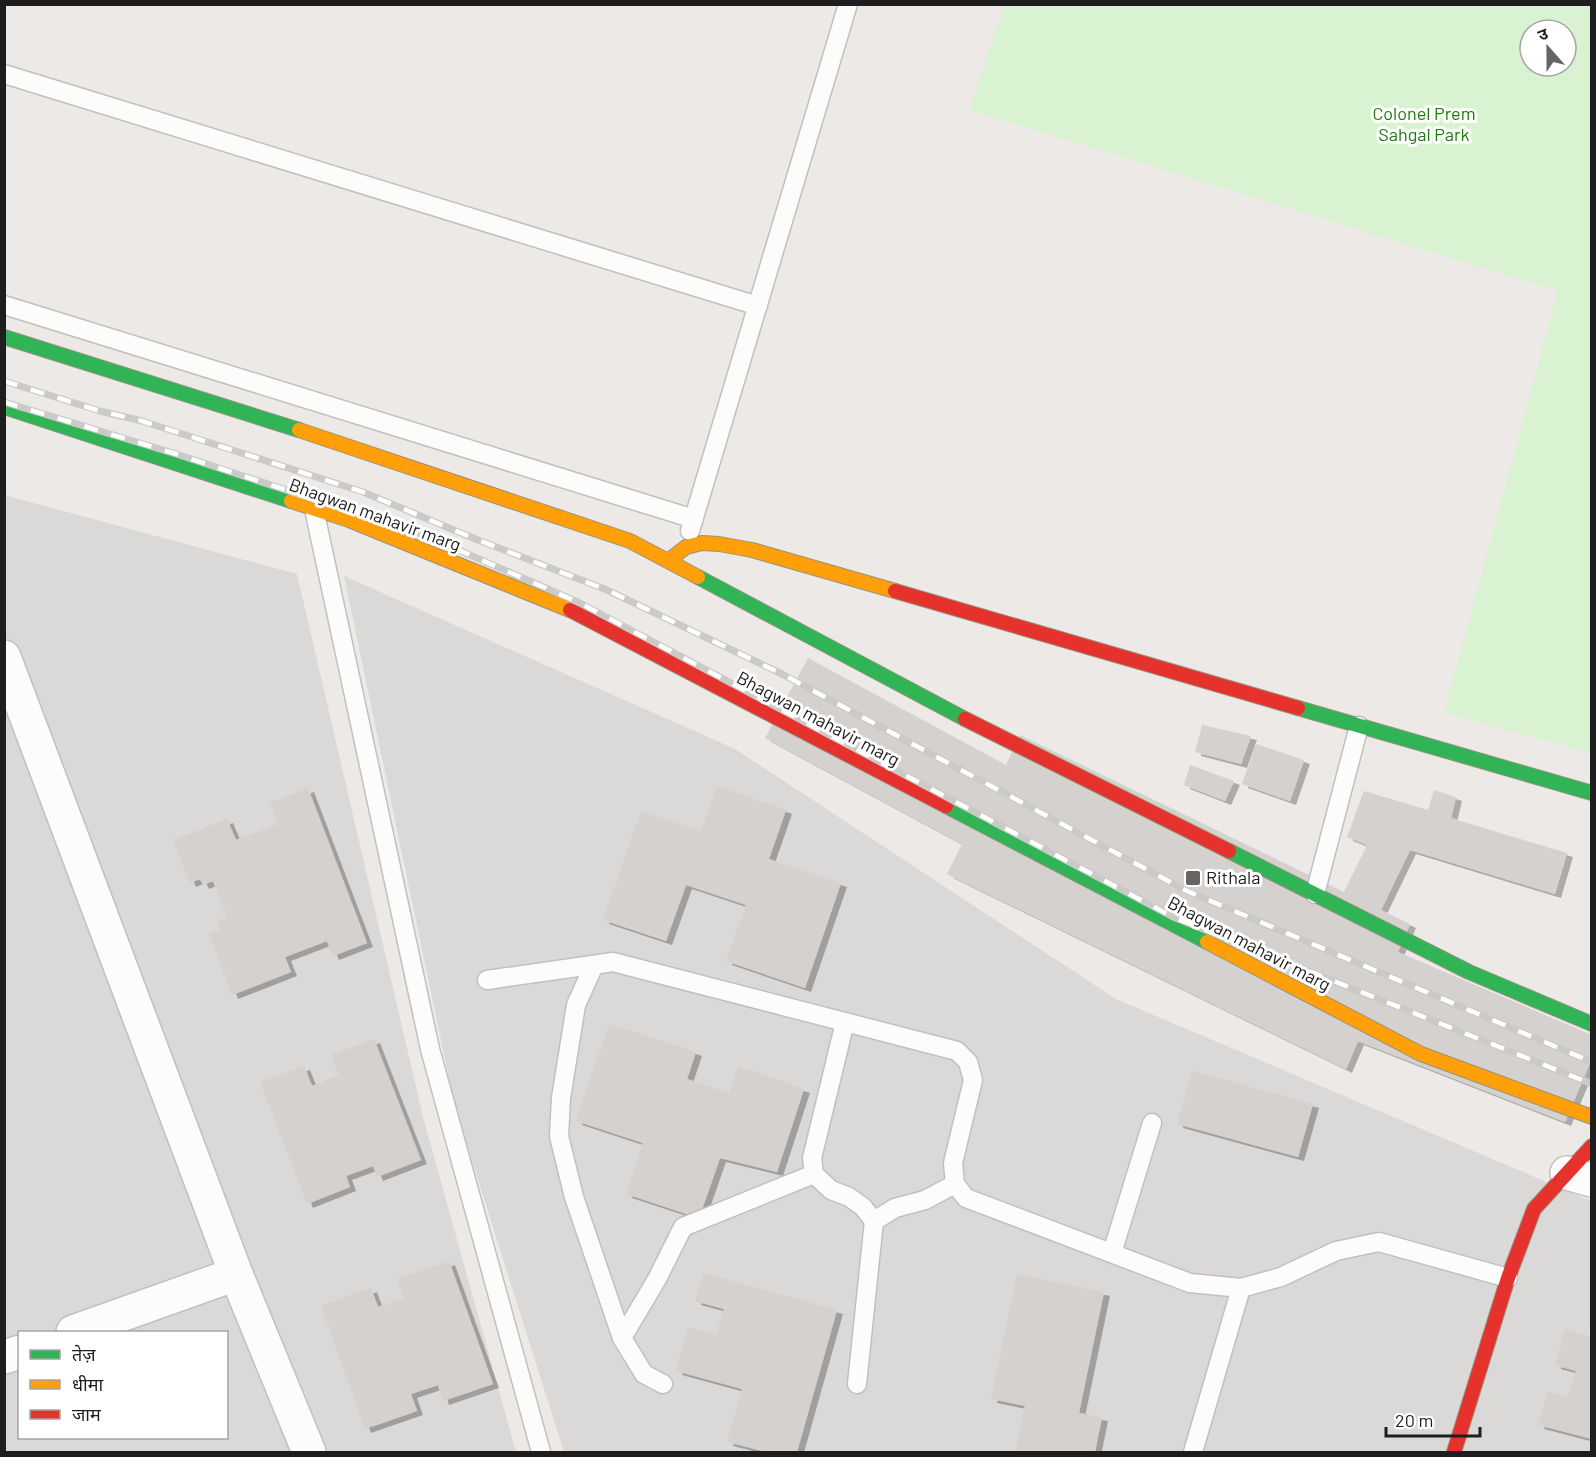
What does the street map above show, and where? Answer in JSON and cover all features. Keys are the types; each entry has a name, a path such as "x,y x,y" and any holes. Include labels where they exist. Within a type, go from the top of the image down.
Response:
{"main road":[{"path":"4,337 378,455 630,542 920,696 1469,972 1592,1024"},
{"name":"Bhagwan mahavir marg","path":"6,409 349,520 575,612 1421,1054 1592,1117"},
{"path":"668,561 685,547 704,543 726,544 752,550 1592,793"},
{"path":"1454,1452 1508,1278 1534,1209 1579,1176 1592,1146"}],"street":[{"path":"4,657 236,1274 309,1452"},
{"path":"76,1331 236,1274"}],"lane":[{"path":"685,547 848,4"},
{"path":"4,74 758,306"},
{"path":"4,305 694,519"},
{"path":"314,509 427,1038 541,1452"},
{"path":"1315,894 1359,726"},
{"path":"487,980 613,962 957,1051 968,1062 973,1080 954,1163 955,1184 966,1198 1190,1283 1241,1287 1281,1277 1336,1251 1379,1242 1508,1278"},
{"path":"594,965 576,1005 561,1098 559,1136 574,1197 622,1338 644,1374 663,1384"},
{"path":"844,1022 812,1158 814,1174 831,1190 849,1197 863,1207 874,1221 857,1384"},
{"path":"1112,1253 1152,1123"},
{"path":"622,1338 657,1279 683,1227 814,1174"},
{"path":"874,1221 895,1208 925,1200 955,1184"},
{"path":"1193,1452 1241,1287"}],"shaded area":[{"path":"4,495 297,574 423,1117 516,1452 5,1452"},
{"path":"344,576 735,749 1116,999 1591,1201 1591,1452 564,1452 455,1107"}],"green space":[{"name":"Colonel Prem Sahgal Park","path":"1004,5 1591,5 1591,753 1444,713 1558,291 969,110"}],"building":[{"path":"808,658 1006,765 1020,735 1344,892 1367,845 1347,837 1364,791 1428,810 1434,790 1456,797 1451,818 1567,853 1555,894 1410,850 1381,910 1410,924 1398,952 1592,1035 1592,1058 1565,1122 1358,1041 1346,1069 947,874 962,844 765,738"},
{"path":"1202,725 1251,736 1241,764 1195,752"},
{"path":"1256,744 1304,760 1290,801 1242,784"},
{"path":"1190,765 1234,781 1225,801 1184,785"},
{"path":"717,786 786,810 769,859 841,883 805,988 726,961 746,905 686,885 666,941 603,920 641,811 701,831"},
{"path":"308,788 367,943 333,956 327,941 285,957 291,972 232,995 209,934 220,930 217,921 227,917 213,881 203,885 200,879 190,883 173,840 227,819 236,840 278,824 270,803"},
{"path":"609,1024 696,1052 687,1079 729,1093 738,1066 804,1089 777,1172 720,1158 699,1218 626,1194 643,1143 576,1121"},
{"path":"374,1039 421,1160 377,1177 373,1166 346,1176 350,1187 307,1204 260,1082 304,1066 312,1086 339,1075 331,1055"},
{"path":"1192,1071 1313,1104 1298,1157 1177,1124"},
{"path":"449,1261 493,1384 443,1401 438,1385 411,1394 417,1411 365,1429 321,1306 371,1288 378,1307 404,1298 397,1279"},
{"path":"703,1273 837,1310 797,1452 767,1452 727,1442 742,1389 676,1371 688,1327 716,1335 724,1309 695,1301"},
{"path":"1017,1274 1104,1292 1079,1413 1102,1417 1095,1452 1015,1452 1025,1406 991,1399"},
{"path":"1565,1329 1592,1337 1592,1439 1538,1425 1548,1391 1568,1397 1576,1371 1555,1365"}],"railway":[{"path":"4,381 100,411 142,421 363,492 607,590 782,674 1187,891 1592,1062"},
{"path":"4,402 173,453 424,535 580,603 1173,917 1592,1084"}],"traffic: fast":[{"path":"4,337 299,430"},
{"path":"4,407 291,501"},
{"path":"698,577 965,719"},
{"path":"1298,708 1592,793"},
{"path":"946,806 1207,942"},
{"path":"1229,851 1469,972 1592,1024"}],"traffic: slow":[{"path":"299,430 630,541 698,577"},
{"path":"291,501 349,520 570,610"},
{"path":"668,561 686,547 702,543 719,544 752,550 895,591"},
{"path":"1207,942 1421,1054 1592,1117"}],"traffic: jam":[{"path":"895,591 1298,708"},
{"path":"570,610 946,806"},
{"path":"965,719 1229,851"},
{"path":"1454,1452 1508,1278 1534,1209 1592,1146"}],"place":[{"name":"Rithala","path":"1193,878"}]}
